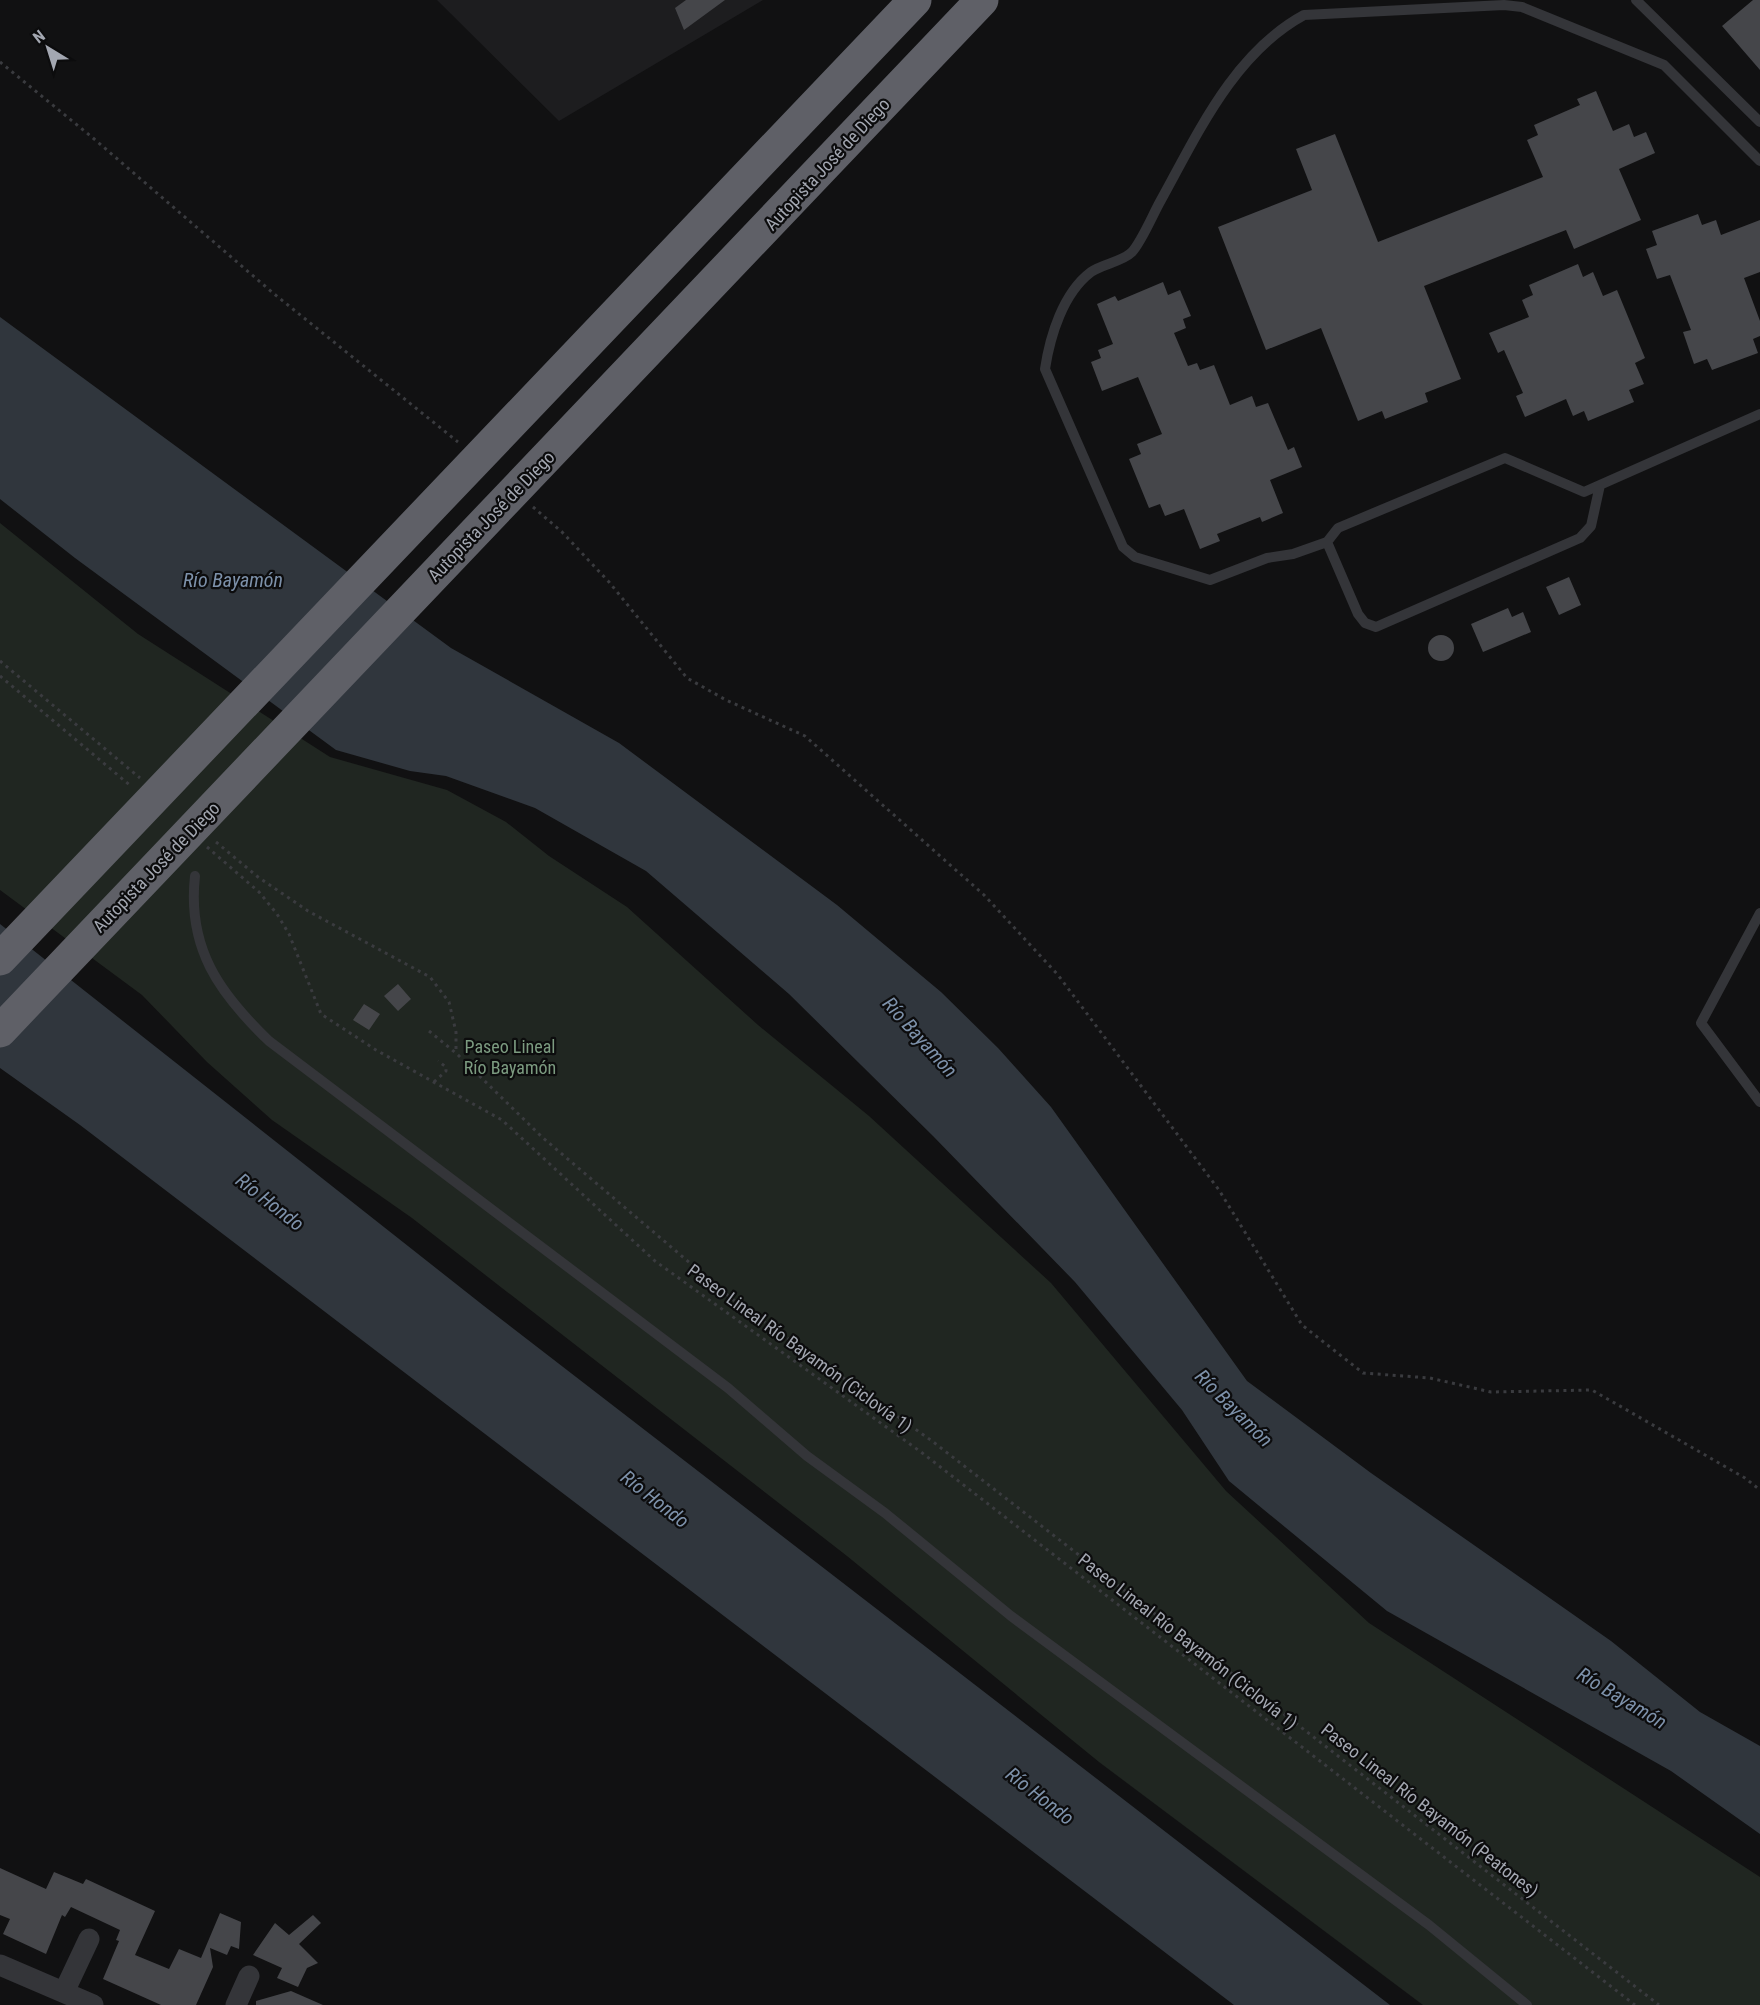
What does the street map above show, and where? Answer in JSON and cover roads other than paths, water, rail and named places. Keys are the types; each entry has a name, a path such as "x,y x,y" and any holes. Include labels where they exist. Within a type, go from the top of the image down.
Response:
{"highway":[{"path":"0,959 915,0"},
{"name":"Autopista José de Diego","path":"0,1031 982,0"}],"street":[{"path":"64,1992 89,1939"},
{"path":"0,1965 93,2005"},
{"path":"236,2005 249,1976"}],"lane":[{"path":"1636,0 1760,122"},
{"path":"1760,161 1664,65 1522,7 1504,5 1304,15 1287,24 1268,40 1218,97 1132,252 1091,272 1073,290 1063,309 1045,369 1123,547 1135,556 1210,579 1267,558 1293,554 1327,542 1338,528 1505,458 1584,492 1760,414"},
{"path":"1327,542 1358,614 1365,623 1376,627 1580,538 1591,526 1600,485"},
{"path":"195,876 193,912 198,943 220,986 269,1041 728,1388 807,1456 885,1513 1011,1616 1429,1925 1527,2005"},
{"path":"1760,913 1701,1023 1760,1102"}],"water":[{"name":"Río Bayamón","path":"0,317 451,648 619,743 837,905 941,992 998,1048 1051,1107 1247,1381 1371,1473 1611,1641 1700,1712 1760,1746 1760,1834 1671,1771 1387,1611 1229,1481 1182,1410 1075,1282 933,1136 789,994 646,871 535,808 446,776 410,771 336,750 75,558 0,499"},
{"name":"Río Hondo","path":"0,924 484,1306 1390,2005 1234,2005 80,1125 0,1068"}],"park label":[{"name":"Paseo Lineal Río Bayamón","path":"510,1056"}]}
